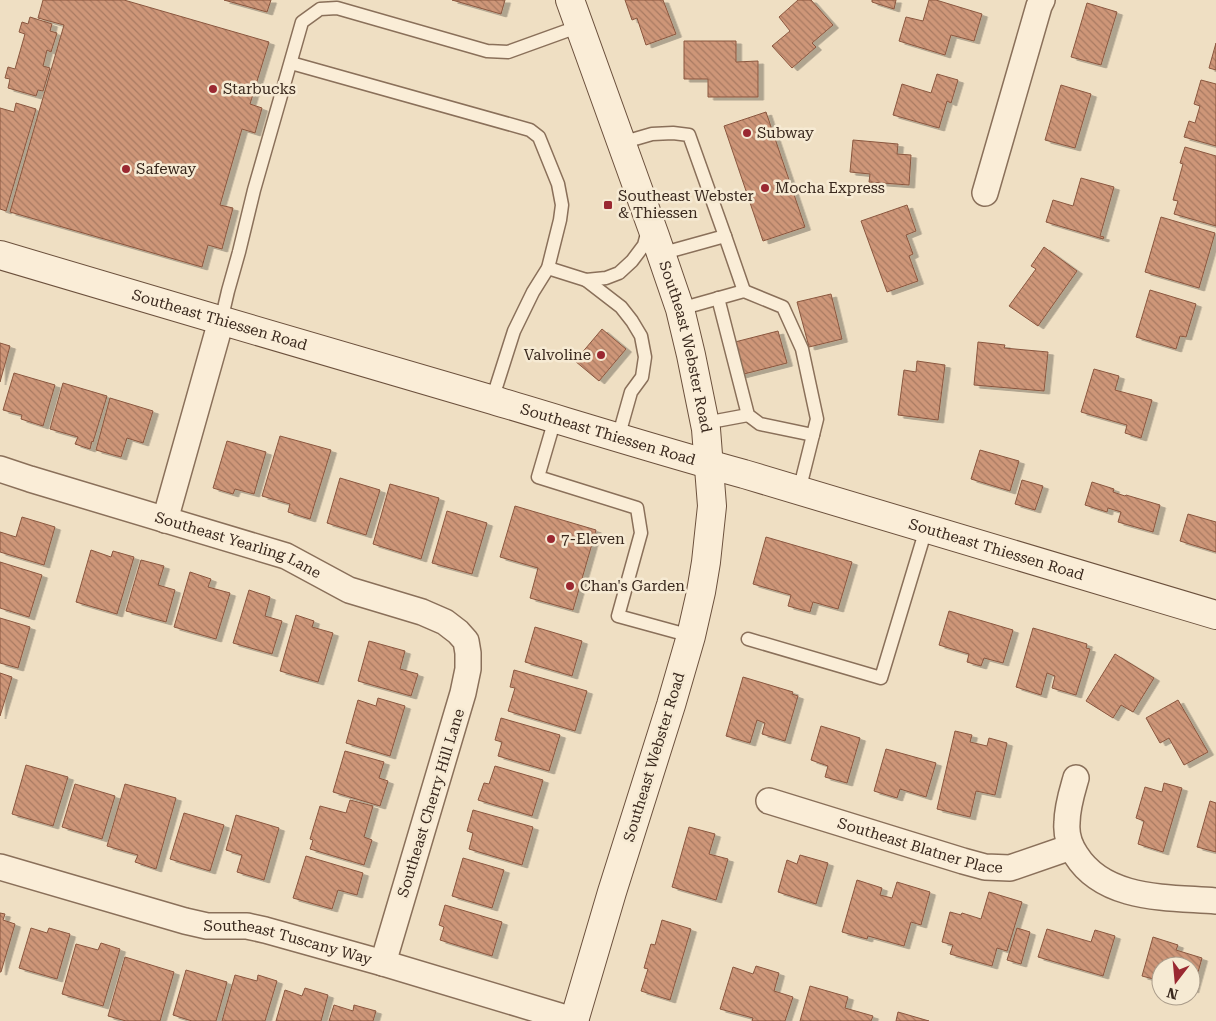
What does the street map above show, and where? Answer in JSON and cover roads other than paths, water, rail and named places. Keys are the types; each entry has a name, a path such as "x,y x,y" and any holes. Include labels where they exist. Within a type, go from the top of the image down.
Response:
{"street":[{"name":"Southeast Webster Road","path":"570,0 680,309 705,422 712,506 702,592 691,636 612,892 575,1021"},
{"path":"985,193 1042,0"},
{"name":"Southeast Thiessen Road","path":"0,255 1216,615"},
{"path":"165,520 221,321"},
{"name":"Southeast Yearling Lane","path":"0,469 286,556 349,590 422,612 445,622 458,632 466,642"},
{"name":"Southeast Cherry Hill Lane","path":"383,963 463,693 468,668 466,642"},
{"path":"1076,778 1069,803 1066,824 1071,848 1083,866 1099,879 1119,889 1147,896 1216,901"},
{"name":"Southeast Blatner Place","path":"769,801 985,867 1010,868 1071,848"},
{"name":"Southeast Tuscany Way","path":"0,867 185,921 207,926 247,926 265,930 383,963 575,1021"}],"lane":[{"path":"221,321 254,190 302,22 320,9 337,8 487,51 508,52 580,26"},
{"path":"290,63 530,130 539,137 558,184 562,205 560,220 548,268 533,292 514,331 492,400"},
{"path":"621,143 652,134 673,133 689,135 744,291"},
{"path":"586,280 606,278 619,273 632,261 644,245 650,222"},
{"path":"660,254 725,236"},
{"path":"548,268 586,280 621,307 641,336 645,357 642,377 631,392 618,438"},
{"path":"680,309 744,291 783,307 802,349 817,419 799,491"},
{"path":"718,298 748,415 760,424 813,435"},
{"path":"705,422 748,415"},
{"path":"555,419 538,477 637,508 641,533 618,616 691,636"},
{"path":"748,639 881,678 926,529"}],"place":[{"name":"Starbucks","path":"213,89"},
{"name":"Subway","path":"747,133"},
{"name":"Safeway","path":"126,169"},
{"name":"Mocha Express","path":"765,188"},
{"name":"Southeast Webster & Thiessen","path":"608,205"},
{"name":"Valvoline","path":"601,355"},
{"name":"7-Eleven","path":"551,539"},
{"name":"Chan's Garden","path":"570,586"}]}
